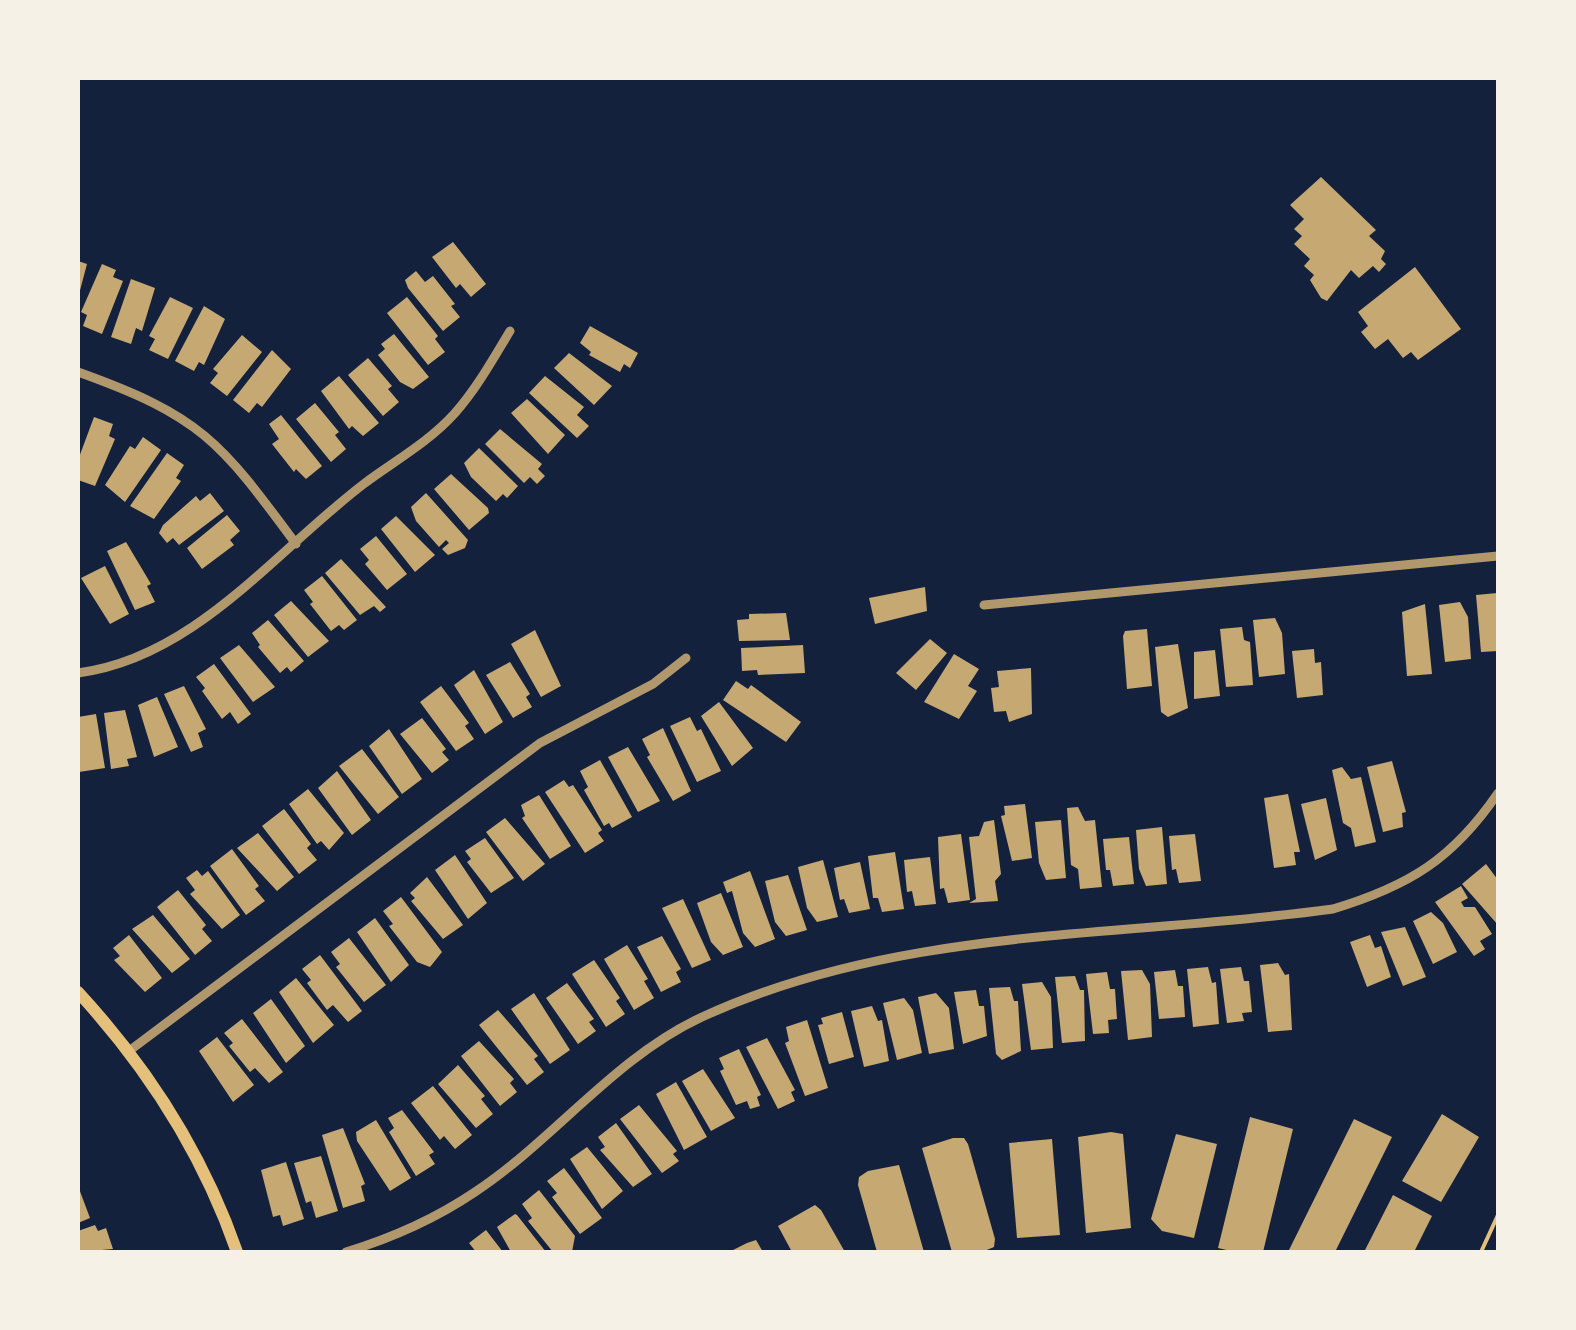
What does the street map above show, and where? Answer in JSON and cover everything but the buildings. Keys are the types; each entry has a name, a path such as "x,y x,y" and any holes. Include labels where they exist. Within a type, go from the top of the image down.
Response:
{"main road":[{"path":"78,992 129,1051 175,1118 237,1252"}],"street":[{"path":"78,673 110,668 170,642 296,544 366,483 431,437 478,384 510,331"},
{"path":"78,372 148,398 210,436 296,544"},
{"path":"984,605 1498,556"},
{"path":"129,1051 540,743 653,684 686,658"},
{"path":"346,1252 430,1219 477,1191 627,1064 677,1031 742,1001 904,953 1333,909 1379,895 1421,874 1455,847 1498,792"}],"path":[{"path":"1481,1252 1498,1214"}]}
